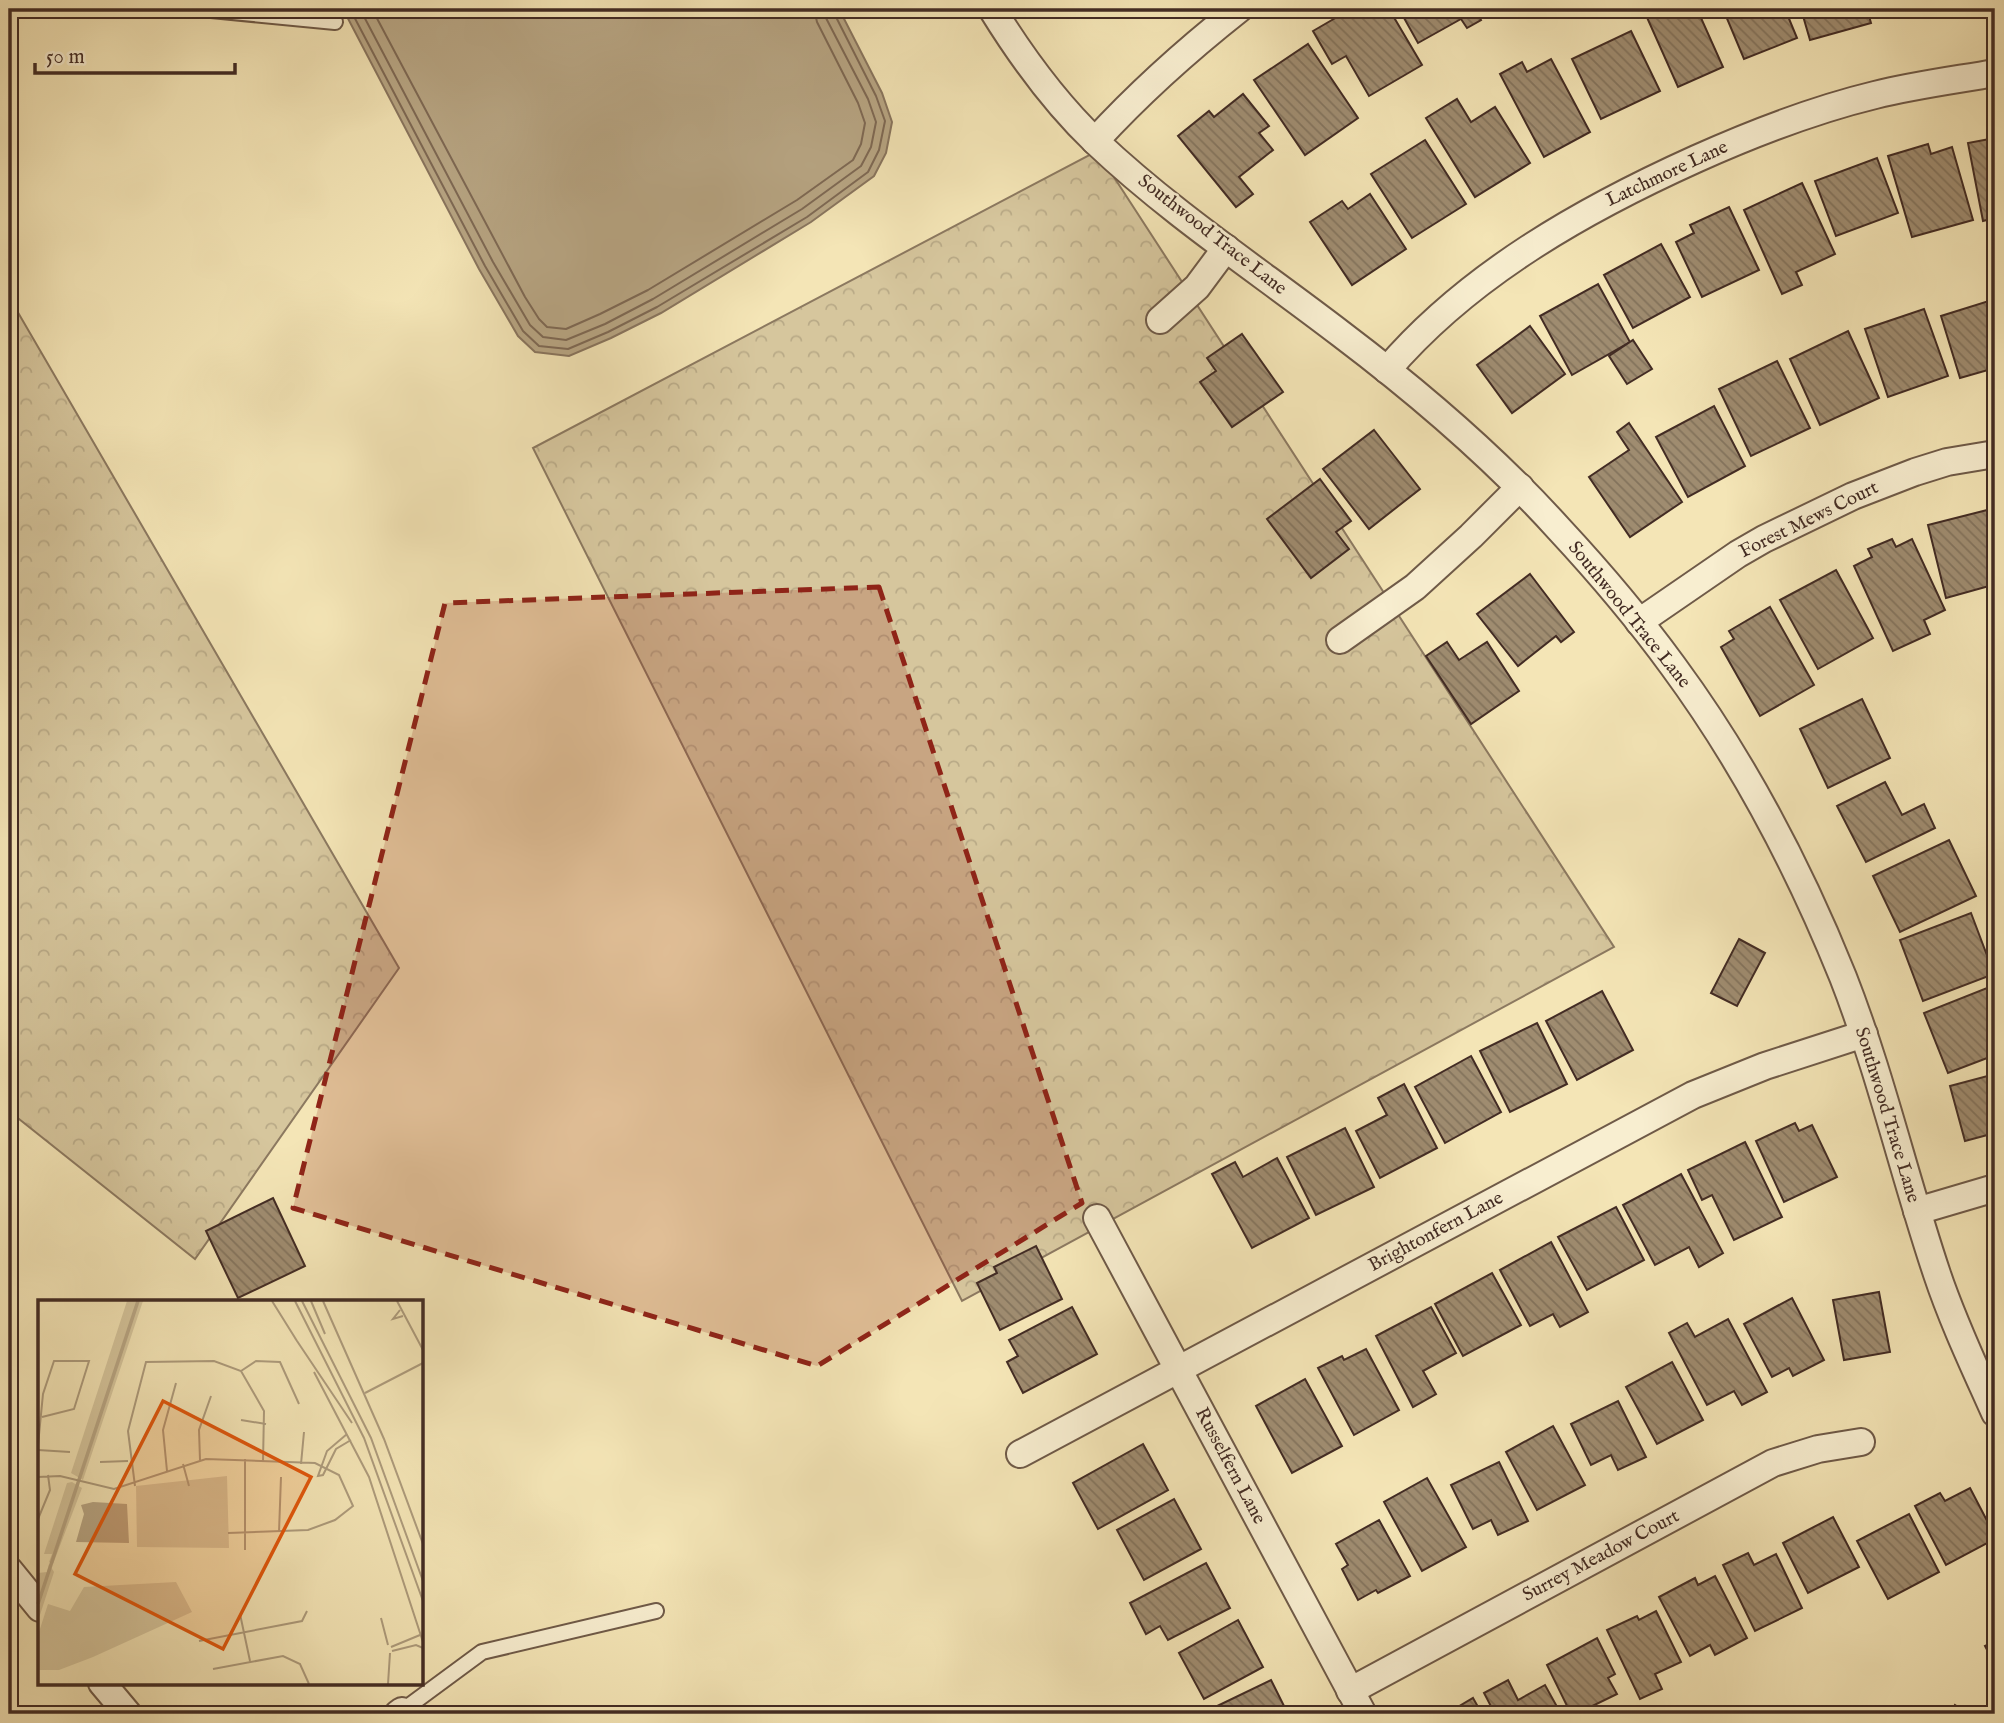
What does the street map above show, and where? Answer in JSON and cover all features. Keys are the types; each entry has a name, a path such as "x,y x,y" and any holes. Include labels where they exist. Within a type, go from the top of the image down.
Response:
{"street":[{"name":"Southwood Trace Lane","path":"992,9 1031,68 1095,141 1187,219 1387,370 1480,447 1559,528 1675,669 1744,775 1808,896 1864,1034 1938,1279 1995,1413"},
{"path":"1095,141 1125,108 1189,48 1238,9"},
{"name":"Latchmore Lane","path":"1387,370 1408,345 1437,318 1502,268 1591,211 1661,175 1737,141 1811,113 1876,95 1995,73"},
{"path":"1160,320 1197,288 1226,248"},
{"name":"Forest Mews Court","path":"1639,622 1765,539 1853,496 1937,465 1995,454"},
{"path":"1340,640 1415,587 1520,487"},
{"name":"Brightonfern Lane","path":"1020,1454 1693,1095 1765,1066 1864,1034"},
{"path":"1917,1210 1995,1188"},
{"name":"Russelfern Lane","path":"1097,1218 1363,1714"},
{"name":"Surrey Meadow Court","path":"1350,1691 1773,1463 1818,1449 1861,1443"},
{"path":"9,1570 38,1606"},
{"path":"103,1684 128,1714"}],"lane":[{"path":"201,9 335,22"},
{"path":"400,1713 482,1653 656,1611"}],"highlighted area":[{"path":"879,587 1082,1203 817,1366 293,1208 445,603"}],"green space":[{"path":"1097,151 1614,947 962,1301 533,448"},
{"path":"9,297 399,968 195,1259 9,1111"}],"water":[{"path":"343,9 839,9 882,93 892,122 886,153 874,176 811,222 661,313 569,356 535,352 518,336 479,269"}],"building":[{"path":"1351,9 1389,9 1422,65 1369,96 1346,56 1332,64 1313,31"},
{"path":"1399,9 1475,9 1481,20 1467,28 1461,19 1418,43"},
{"path":"1654,9 1697,9 1723,67 1678,87 1645,13"},
{"path":"1723,9 1785,9 1797,38 1744,59"},
{"path":"1801,9 1867,9 1871,23 1810,40"},
{"path":"1878,9 1919,9 1879,17"},
{"path":"1631,31 1660,91 1601,119 1572,59"},
{"path":"1308,44 1358,118 1305,155 1254,80"},
{"path":"1551,59 1590,132 1544,157 1500,74 1522,62 1527,72"},
{"path":"1243,94 1269,126 1259,133 1273,150 1239,177 1253,194 1236,207 1178,136 1209,111 1214,117"},
{"path":"1457,99 1471,122 1495,107 1530,163 1475,197 1426,118"},
{"path":"1995,138 1995,218 1983,221 1968,143"},
{"path":"1425,140 1466,204 1412,238 1371,174"},
{"path":"1928,144 1931,154 1952,147 1973,220 1912,237 1888,156"},
{"path":"1877,158 1898,213 1836,236 1815,181"},
{"path":"1802,183 1835,254 1796,272 1802,285 1782,294 1744,210"},
{"path":"1370,194 1406,249 1352,285 1310,222 1342,201 1348,209"},
{"path":"1729,207 1759,270 1702,297 1676,242 1694,233 1690,225"},
{"path":"1661,244 1690,297 1633,328 1604,275"},
{"path":"1598,284 1630,342 1572,375 1540,316"},
{"path":"1995,299 1995,368 1960,378 1941,316"},
{"path":"1924,309 1948,376 1888,397 1865,329"},
{"path":"1530,326 1565,374 1512,413 1477,365"},
{"path":"1848,331 1879,398 1820,425 1790,359"},
{"path":"1242,334 1283,392 1232,427 1200,382 1216,371 1207,358"},
{"path":"1633,340 1652,369 1627,384 1609,356"},
{"path":"1777,361 1810,428 1751,456 1719,389"},
{"path":"1714,406 1745,466 1688,497 1656,437"},
{"path":"1629,423 1682,502 1630,537 1589,477 1629,450 1617,432"},
{"path":"1374,430 1420,489 1369,529 1323,469"},
{"path":"1320,479 1351,521 1336,532 1349,549 1311,578 1267,519"},
{"path":"1991,509 1995,527 1995,608 1989,586 1946,598 1928,525"},
{"path":"1892,539 1896,547 1912,539 1945,610 1924,620 1930,634 1893,651 1854,566 1872,557 1868,549"},
{"path":"1836,570 1873,638 1818,669 1780,600"},
{"path":"1530,574 1574,632 1561,642 1556,636 1518,666 1477,614"},
{"path":"1770,607 1814,685 1760,716 1721,647 1734,639 1729,631"},
{"path":"1447,642 1459,660 1487,642 1519,691 1471,724 1426,656"},
{"path":"1862,699 1890,758 1828,788 1800,729"},
{"path":"1885,782 1902,815 1924,804 1935,828 1866,862 1837,806"},
{"path":"1949,840 1976,896 1900,932 1873,876"},
{"path":"1971,913 1994,974 1923,1001 1900,940"},
{"path":"1739,939 1765,953 1737,1006 1711,993"},
{"path":"1987,988 1995,1008 1995,1055 1948,1073 1924,1013"},
{"path":"1602,991 1633,1050 1577,1080 1546,1021"},
{"path":"1537,1023 1567,1084 1510,1112 1480,1051"},
{"path":"1471,1056 1501,1112 1445,1143 1415,1087"},
{"path":"1995,1074 1995,1133 1965,1141 1950,1086"},
{"path":"1404,1084 1437,1148 1380,1178 1356,1131 1387,1115 1378,1098"},
{"path":"1795,1123 1799,1131 1812,1125 1837,1177 1784,1202 1756,1141"},
{"path":"1345,1128 1374,1187 1316,1215 1287,1157"},
{"path":"1745,1142 1782,1217 1734,1240 1712,1195 1702,1200 1688,1170"},
{"path":"1277,1158 1309,1218 1252,1248 1212,1174 1235,1162 1243,1177"},
{"path":"1681,1174 1723,1253 1699,1267 1689,1247 1655,1265 1623,1205"},
{"path":"273,1198 305,1266 238,1298 206,1231"},
{"path":"1616,1207 1644,1260 1587,1290 1558,1237"},
{"path":"1551,1242 1588,1312 1560,1327 1553,1314 1530,1326 1500,1270"},
{"path":"1036,1246 1062,1299 1000,1330 977,1283 997,1273 994,1267"},
{"path":"1995,1257 1995,1279 1988,1260"},
{"path":"1492,1273 1521,1325 1463,1356 1435,1304"},
{"path":"1879,1292 1890,1352 1844,1360 1833,1300"},
{"path":"1792,1298 1824,1360 1793,1376 1789,1368 1772,1377 1744,1324"},
{"path":"1072,1307 1097,1354 1023,1393 1007,1362 1018,1356 1009,1340"},
{"path":"1431,1307 1456,1353 1423,1371 1436,1394 1413,1407 1376,1336"},
{"path":"1728,1319 1767,1392 1742,1405 1734,1391 1707,1405 1669,1333 1687,1323 1695,1337"},
{"path":"1366,1349 1399,1410 1354,1435 1318,1368 1342,1356 1344,1360"},
{"path":"1672,1362 1703,1420 1657,1444 1626,1387"},
{"path":"1305,1379 1342,1446 1292,1473 1256,1406"},
{"path":"1618,1401 1646,1457 1618,1470 1611,1455 1591,1465 1571,1424"},
{"path":"1553,1426 1585,1485 1537,1510 1506,1452"},
{"path":"1143,1444 1168,1490 1098,1529 1073,1483"},
{"path":"1499,1462 1528,1521 1498,1535 1491,1520 1473,1529 1451,1485"},
{"path":"1427,1478 1466,1547 1422,1571 1384,1502"},
{"path":"1970,1488 1995,1539 1946,1565 1915,1506 1940,1493 1945,1501"},
{"path":"1174,1499 1201,1549 1144,1580 1117,1530"},
{"path":"1909,1514 1939,1572 1888,1599 1857,1541"},
{"path":"1833,1517 1859,1567 1808,1593 1783,1543"},
{"path":"1379,1520 1410,1576 1358,1600 1342,1569 1348,1565 1336,1544"},
{"path":"1748,1553 1754,1565 1776,1554 1802,1608 1755,1631 1723,1565"},
{"path":"1206,1563 1230,1608 1168,1640 1160,1626 1146,1634 1130,1603"},
{"path":"1715,1576 1747,1638 1715,1655 1710,1645 1690,1656 1659,1597 1695,1578 1698,1585"},
{"path":"1656,1611 1681,1662 1655,1674 1662,1689 1640,1699 1607,1630 1637,1616 1639,1620"},
{"path":"1238,1620 1263,1667 1204,1699 1179,1653"},
{"path":"1597,1638 1615,1674 1608,1678 1617,1694 1571,1714 1547,1665"},
{"path":"1995,1641 1995,1665 1985,1646"},
{"path":"1271,1680 1288,1714 1214,1714 1211,1709"},
{"path":"1508,1680 1518,1700 1545,1685 1561,1714 1495,1714 1484,1693"},
{"path":"1473,1698 1482,1714 1453,1714 1451,1711"},
{"path":"1955,1705 1970,1714 1950,1714"}]}
